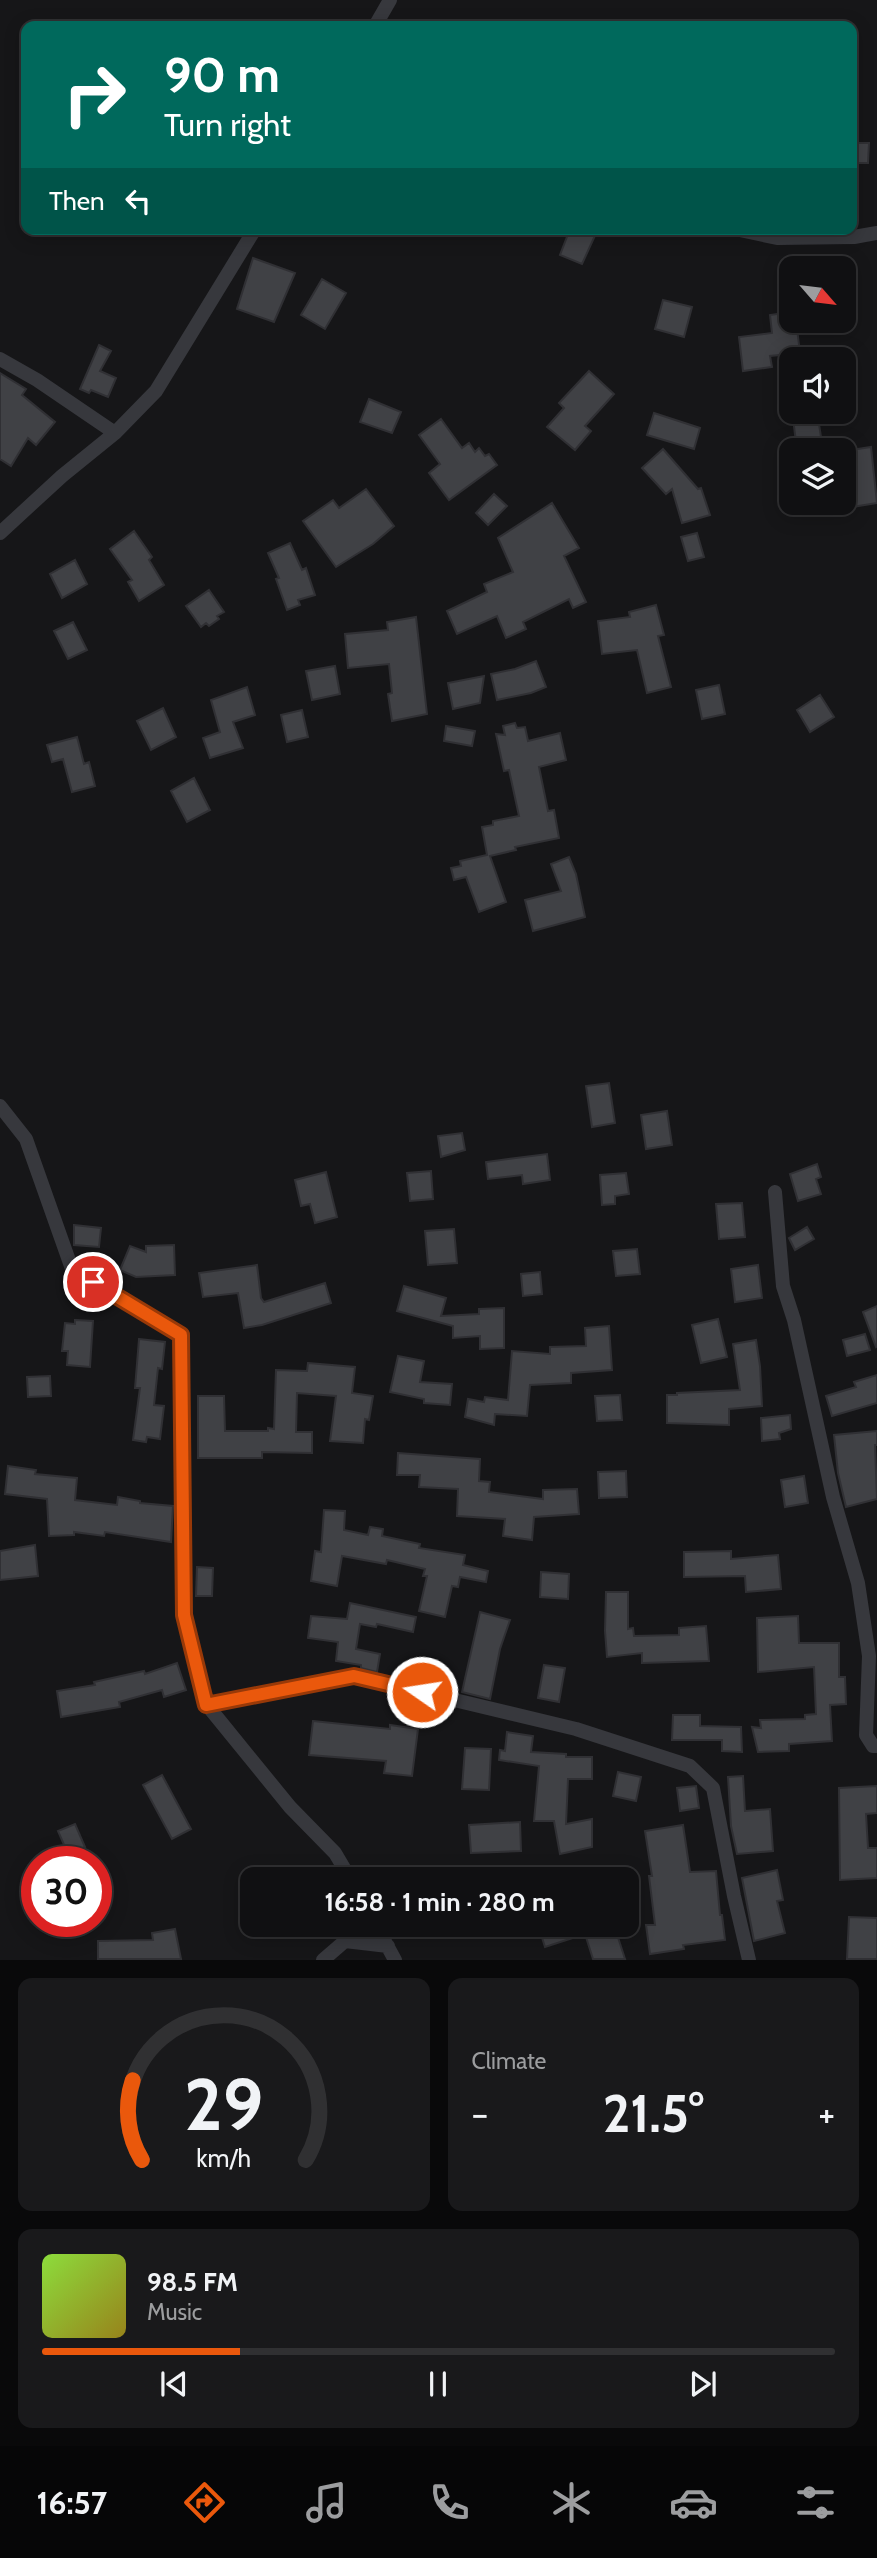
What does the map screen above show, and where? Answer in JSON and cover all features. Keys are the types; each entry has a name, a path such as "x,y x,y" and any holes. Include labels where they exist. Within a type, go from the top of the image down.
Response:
{"street":[{"path":"378,21 390,0"},
{"path":"763,235 777,238 854,237 877,233"},
{"path":"0,533 62,476 115,433 156,391 251,235"},
{"path":"0,359 37,380 115,433"},
{"path":"0,1106 26,1139 72,1269 181,1335 184,1615 206,1705 290,1807 335,1853 343,1867"},
{"path":"775,1192 783,1286 794,1320 833,1497 858,1583 869,1657 866,1735 873,1746 877,1746"},
{"path":"206,1705 354,1676 576,1729 690,1766 713,1788 749,1959"},
{"path":"383,1937 392,1953"},
{"path":"323,1959 345,1941 392,1953"}],"building":[{"path":"857,143 869,143 868,163 857,163"},
{"path":"568,235 595,235 582,264 560,255"},
{"path":"253,258 295,273 274,322 237,309"},
{"path":"322,279 346,293 325,329 301,315"},
{"path":"663,300 692,307 684,337 655,329"},
{"path":"779,314 779,333 798,333 799,347 779,347 779,355 770,356 772,367 743,371 739,337 772,333 770,315"},
{"path":"99,345 111,351 100,371 116,378 108,397 80,389"},
{"path":"589,371 614,394 585,426 591,431 575,450 547,427 564,408 559,403"},
{"path":"0,373 26,389 22,395 55,422 36,445 28,438 11,466 0,459"},
{"path":"369,399 401,412 392,433 360,422"},
{"path":"654,413 700,428 694,449 647,435"},
{"path":"441,419 462,448 469,443 475,452 479,448 485,456 489,454 497,465 449,500 429,473 440,464 419,435"},
{"path":"794,424 819,424 821,438 795,438"},
{"path":"871,447 877,503 856,506 856,449"},
{"path":"663,449 698,489 701,488 710,515 682,523 672,489 666,494 642,468"},
{"path":"366,489 394,526 373,544 336,567 303,521 333,500 339,508"},
{"path":"494,494 507,506 488,525 476,513"},
{"path":"552,503 579,548 564,556 586,602 573,608 569,599 523,622 526,629 506,638 497,616 457,634 447,611 487,592 484,584 513,572 498,538"},
{"path":"134,531 152,557 149,560 164,585 139,601 128,582 132,580 110,549"},
{"path":"697,533 704,557 688,561 681,537"},
{"path":"290,543 302,570 306,568 315,595 298,600 300,605 287,610 276,579 279,578 268,553"},
{"path":"75,560 87,584 62,598 50,574"},
{"path":"209,590 224,612 209,626 206,623 201,627 186,606"},
{"path":"656,605 664,635 658,636 671,687 647,693 637,650 602,654 598,621 630,617 629,612"},
{"path":"416,617 427,714 392,721 388,694 392,693 389,664 348,668 345,634 388,630 387,622"},
{"path":"73,622 87,650 68,659 54,631"},
{"path":"536,661 546,687 497,700 491,674"},
{"path":"335,666 340,694 312,700 306,671"},
{"path":"484,676 480,703 453,709 448,683"},
{"path":"719,685 725,714 702,719 696,690"},
{"path":"247,687 255,715 233,722 243,748 210,758 203,738 220,732 211,700"},
{"path":"820,695 834,717 810,732 797,710"},
{"path":"163,708 176,737 151,750 137,721"},
{"path":"302,710 308,737 287,742 281,715"},
{"path":"515,723 517,728 525,727 528,741 560,733 566,760 539,767 548,811 554,810 559,838 515,847 516,850 490,856 506,902 479,912 466,877 454,880 451,868 461,866 460,861 487,855 482,827 493,825 493,821 519,816 509,770 504,771 496,734 505,735 503,726"},
{"path":"446,726 475,731 472,746 444,741"},
{"path":"77,737 84,764 89,762 95,786 72,792 63,759 52,762 47,745"},
{"path":"194,778 210,810 187,822 171,791"},
{"path":"569,857 576,874 585,917 533,931 525,900 561,891 551,864"},
{"path":"609,1083 615,1123 592,1127 586,1086"},
{"path":"667,1111 672,1145 646,1149 641,1115"},
{"path":"462,1133 465,1150 441,1157 438,1136"},
{"path":"547,1154 550,1180 523,1184 522,1175 488,1179 486,1162"},
{"path":"817,1164 821,1177 816,1179 821,1194 798,1201 790,1174"},
{"path":"431,1171 433,1199 410,1201 407,1173"},
{"path":"326,1172 337,1217 315,1223 310,1204 301,1206 295,1180"},
{"path":"626,1173 629,1194 615,1196 615,1204 602,1205 600,1175"},
{"path":"742,1203 745,1237 719,1239 716,1204"},
{"path":"74,1225 101,1228 99,1247 74,1245"},
{"path":"807,1227 814,1239 795,1250 789,1238"},
{"path":"454,1229 457,1263 428,1265 425,1231"},
{"path":"174,1245 175,1275 136,1277 120,1270 130,1246 146,1252 146,1246"},
{"path":"637,1249 640,1274 616,1276 613,1251"},
{"path":"257,1265 261,1298 264,1302 325,1283 331,1303 244,1328 238,1293 203,1297 199,1273"},
{"path":"758,1265 762,1298 735,1302 731,1269"},
{"path":"540,1272 542,1294 523,1296 521,1274"},
{"path":"404,1286 446,1298 441,1316 479,1314 479,1309 504,1308 504,1348 480,1349 480,1336 453,1338 453,1326 397,1311"},
{"path":"877,1306 877,1346 876,1347 863,1312"},
{"path":"718,1319 727,1357 701,1363 692,1325"},
{"path":"75,1320 93,1321 90,1367 67,1365 68,1351 62,1351 65,1323 75,1324"},
{"path":"609,1326 612,1370 571,1373 571,1383 530,1385 527,1416 495,1414 494,1425 465,1417 468,1399 484,1402 485,1397 508,1400 512,1351 550,1354 550,1347 586,1346 585,1328"},
{"path":"865,1334 870,1350 847,1356 843,1340"},
{"path":"139,1339 165,1342 162,1369 158,1368 154,1405 164,1406 160,1439 147,1437 146,1442 133,1440 140,1388 135,1388"},
{"path":"756,1340 762,1406 729,1409 729,1425 667,1423 667,1395 740,1390 733,1344"},
{"path":"398,1356 424,1361 420,1382 452,1384 450,1405 424,1403 424,1399 390,1392"},
{"path":"308,1363 355,1367 352,1393 373,1396 369,1420 365,1419 363,1443 330,1441 336,1396 297,1393 296,1432 312,1432 312,1453 262,1452 262,1458 198,1458 198,1396 224,1396 225,1431 268,1431 268,1428 274,1429 276,1370 307,1371"},
{"path":"877,1375 877,1403 832,1416 826,1396 856,1387 854,1382"},
{"path":"50,1376 51,1396 28,1397 27,1377"},
{"path":"620,1395 622,1420 597,1421 595,1396"},
{"path":"790,1415 791,1429 779,1433 780,1439 762,1441 761,1418"},
{"path":"877,1431 877,1499 846,1507 838,1473 834,1435"},
{"path":"398,1453 480,1459 479,1481 490,1482 489,1492 543,1499 543,1490 577,1489 579,1514 534,1517 532,1540 503,1536 505,1519 457,1516 458,1489 419,1487 420,1475 397,1475"},
{"path":"8,1466 36,1470 35,1474 77,1478 75,1500 117,1505 118,1497 140,1503 173,1506 171,1542 105,1532 104,1536 74,1532 74,1535 49,1536 47,1499 5,1494"},
{"path":"626,1471 627,1497 599,1498 598,1472"},
{"path":"804,1476 808,1503 785,1507 781,1480"},
{"path":"324,1510 345,1511 344,1530 368,1535 370,1527 383,1529 382,1536 420,1544 419,1548 465,1555 463,1565 488,1571 486,1582 460,1577 458,1587 452,1586 445,1617 419,1611 427,1576 423,1576 425,1569 387,1560 386,1564 342,1556 337,1586 311,1581 315,1551 321,1552"},
{"path":"35,1545 38,1576 0,1580 0,1551"},
{"path":"731,1551 731,1559 778,1555 781,1589 746,1592 745,1576 684,1577 684,1552"},
{"path":"197,1567 213,1568 212,1596 196,1596"},
{"path":"541,1572 569,1574 568,1599 540,1597"},
{"path":"606,1592 628,1592 628,1629 633,1628 634,1636 679,1635 679,1628 706,1626 709,1661 642,1663 642,1653 607,1657"},
{"path":"350,1603 416,1617 413,1632 377,1624 376,1627 360,1624 356,1649 380,1654 377,1672 361,1668 361,1665 336,1661 338,1642 308,1638 311,1616 347,1619"},
{"path":"480,1612 510,1620 500,1649 490,1699 462,1692"},
{"path":"798,1616 799,1643 839,1643 839,1677 845,1677 846,1704 830,1705 832,1741 789,1744 789,1751 758,1752 752,1727 761,1728 760,1720 805,1719 805,1715 816,1714 814,1667 758,1672 757,1618"},
{"path":"177,1663 186,1690 164,1697 162,1690 119,1702 120,1707 61,1717 57,1691 95,1685 94,1682 144,1671 145,1674"},
{"path":"544,1665 565,1668 559,1702 538,1698"},
{"path":"673,1715 700,1715 700,1726 741,1727 742,1752 722,1751 722,1740 672,1740"},
{"path":"313,1721 390,1729 390,1725 418,1729 412,1776 384,1773 386,1761 309,1755"},
{"path":"507,1732 533,1736 531,1752 566,1754 566,1757 592,1757 592,1779 568,1779 566,1824 592,1819 592,1847 560,1854 554,1821 534,1821 539,1766 499,1760 500,1750 505,1751"},
{"path":"465,1748 491,1749 489,1790 462,1789"},
{"path":"618,1772 641,1777 636,1801 613,1796"},
{"path":"162,1775 191,1829 172,1839 143,1785"},
{"path":"743,1776 745,1811 770,1809 773,1851 737,1854 731,1826 728,1777"},
{"path":"696,1786 699,1808 680,1811 677,1788"},
{"path":"877,1786 877,1813 866,1814 868,1848 877,1848 877,1878 840,1880 839,1788"},
{"path":"520,1822 521,1851 471,1853 469,1825"},
{"path":"75,1824 85,1846 65,1846 58,1831"},
{"path":"683,1825 690,1872 716,1871 725,1940 683,1945 684,1949 650,1954 646,1925 655,1925 649,1876 652,1876 645,1831"},
{"path":"777,1870 783,1900 777,1901 785,1933 754,1941 742,1878"},
{"path":"849,1917 877,1918 877,1959 847,1959"},
{"path":"175,1929 181,1959 98,1959 98,1941 153,1940 152,1933"},
{"path":"542,1937 576,1937 545,1947"},
{"path":"586,1937 618,1937 625,1959 593,1959"}],"route":[{"path":"93,1282 181,1335 184,1398 184,1615 206,1705 354,1676 422,1692"}]}
